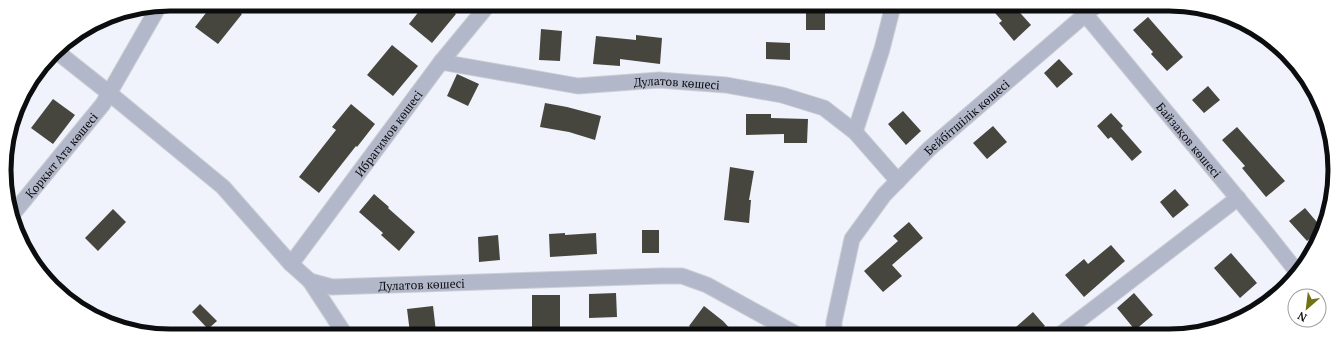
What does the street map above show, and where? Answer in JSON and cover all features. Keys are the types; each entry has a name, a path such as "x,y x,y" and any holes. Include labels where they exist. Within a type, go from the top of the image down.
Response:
{"street":[{"name":"Қорқыт Ата көшесі","path":"16,210 103,104 156,11"},
{"name":"Ибрагимов көшесі","path":"291,264 441,62 483,11"},
{"path":"855,132 882,49 892,11"},
{"name":"Бейбітшілік көшесі","path":"834,329 834,322 852,239 884,196 928,149 1084,11"},
{"name":"Байзақов көшесі","path":"1088,11 1294,268"},
{"path":"61,55 110,93"},
{"name":"Дулатов көшесі","path":"441,62 578,86 659,80 726,85 782,96 824,108 855,132 898,181"},
{"name":"Дулатов көшесі","path":"110,93 223,187 291,264 310,281 332,287 682,276 707,285 787,329"},
{"path":"1072,329 1238,198"},
{"path":"310,281 341,329"}],"building":[{"path":"208,11 238,11 242,14 218,44 195,27"},
{"path":"419,11 453,11 456,14 432,43 409,24"},
{"path":"806,11 825,11 825,30 806,30"},
{"path":"993,11 1019,11 1031,25 1014,41 999,23 1002,21"},
{"path":"1148,17 1183,57 1167,71 1151,54 1153,52 1133,30"},
{"path":"541,29 562,31 560,61 539,60"},
{"path":"636,35 662,38 660,64 620,59 620,66 593,64 596,36 636,40"},
{"path":"766,42 790,43 790,60 766,59"},
{"path":"392,45 418,66 393,96 367,75"},
{"path":"1059,59 1073,74 1057,88 1044,73"},
{"path":"457,74 479,84 468,106 447,96"},
{"path":"1208,86 1220,100 1204,113 1192,100"},
{"path":"53,99 75,115 53,144 31,128"},
{"path":"545,103 601,116 595,140 569,132 540,127"},
{"path":"351,104 375,124 319,193 299,177 336,130 332,127"},
{"path":"903,111 921,131 906,145 888,124"},
{"path":"1111,113 1123,126 1121,128 1142,152 1132,161 1111,137 1108,139 1097,126"},
{"path":"746,114 771,114 771,118 808,119 807,143 784,143 784,134 746,135"},
{"path":"993,126 1007,142 987,159 973,143"},
{"path":"1237,127 1285,181 1266,197 1242,168 1245,166 1222,140"},
{"path":"730,167 754,171 749,200 751,200 749,223 724,220"},
{"path":"1175,189 1189,205 1173,218 1160,202"},
{"path":"374,194 415,232 399,251 381,235 383,233 359,212"},
{"path":"1305,208 1319,224 1314,235 1307,241 1289,221"},
{"path":"113,209 126,222 98,251 85,238"},
{"path":"909,222 923,238 892,265 902,276 883,292 864,271 898,241 893,236"},
{"path":"642,230 659,230 659,253 642,253"},
{"path":"565,233 565,235 596,233 597,254 550,257 549,234"},
{"path":"498,235 500,260 479,262 478,237"},
{"path":"1111,245 1125,261 1084,297 1065,275 1084,259 1088,264"},
{"path":"1231,253 1257,283 1240,298 1214,268"},
{"path":"616,293 617,317 589,318 589,294"},
{"path":"1134,293 1153,315 1136,329 1134,329 1117,308"},
{"path":"532,295 560,295 560,327 532,327"},
{"path":"200,304 217,321 208,329 192,312"},
{"path":"433,306 436,329 410,329 407,309"},
{"path":"704,306 730,329 693,329 689,326"},
{"path":"1033,312 1045,326 1041,329 1018,329 1016,327"}]}
